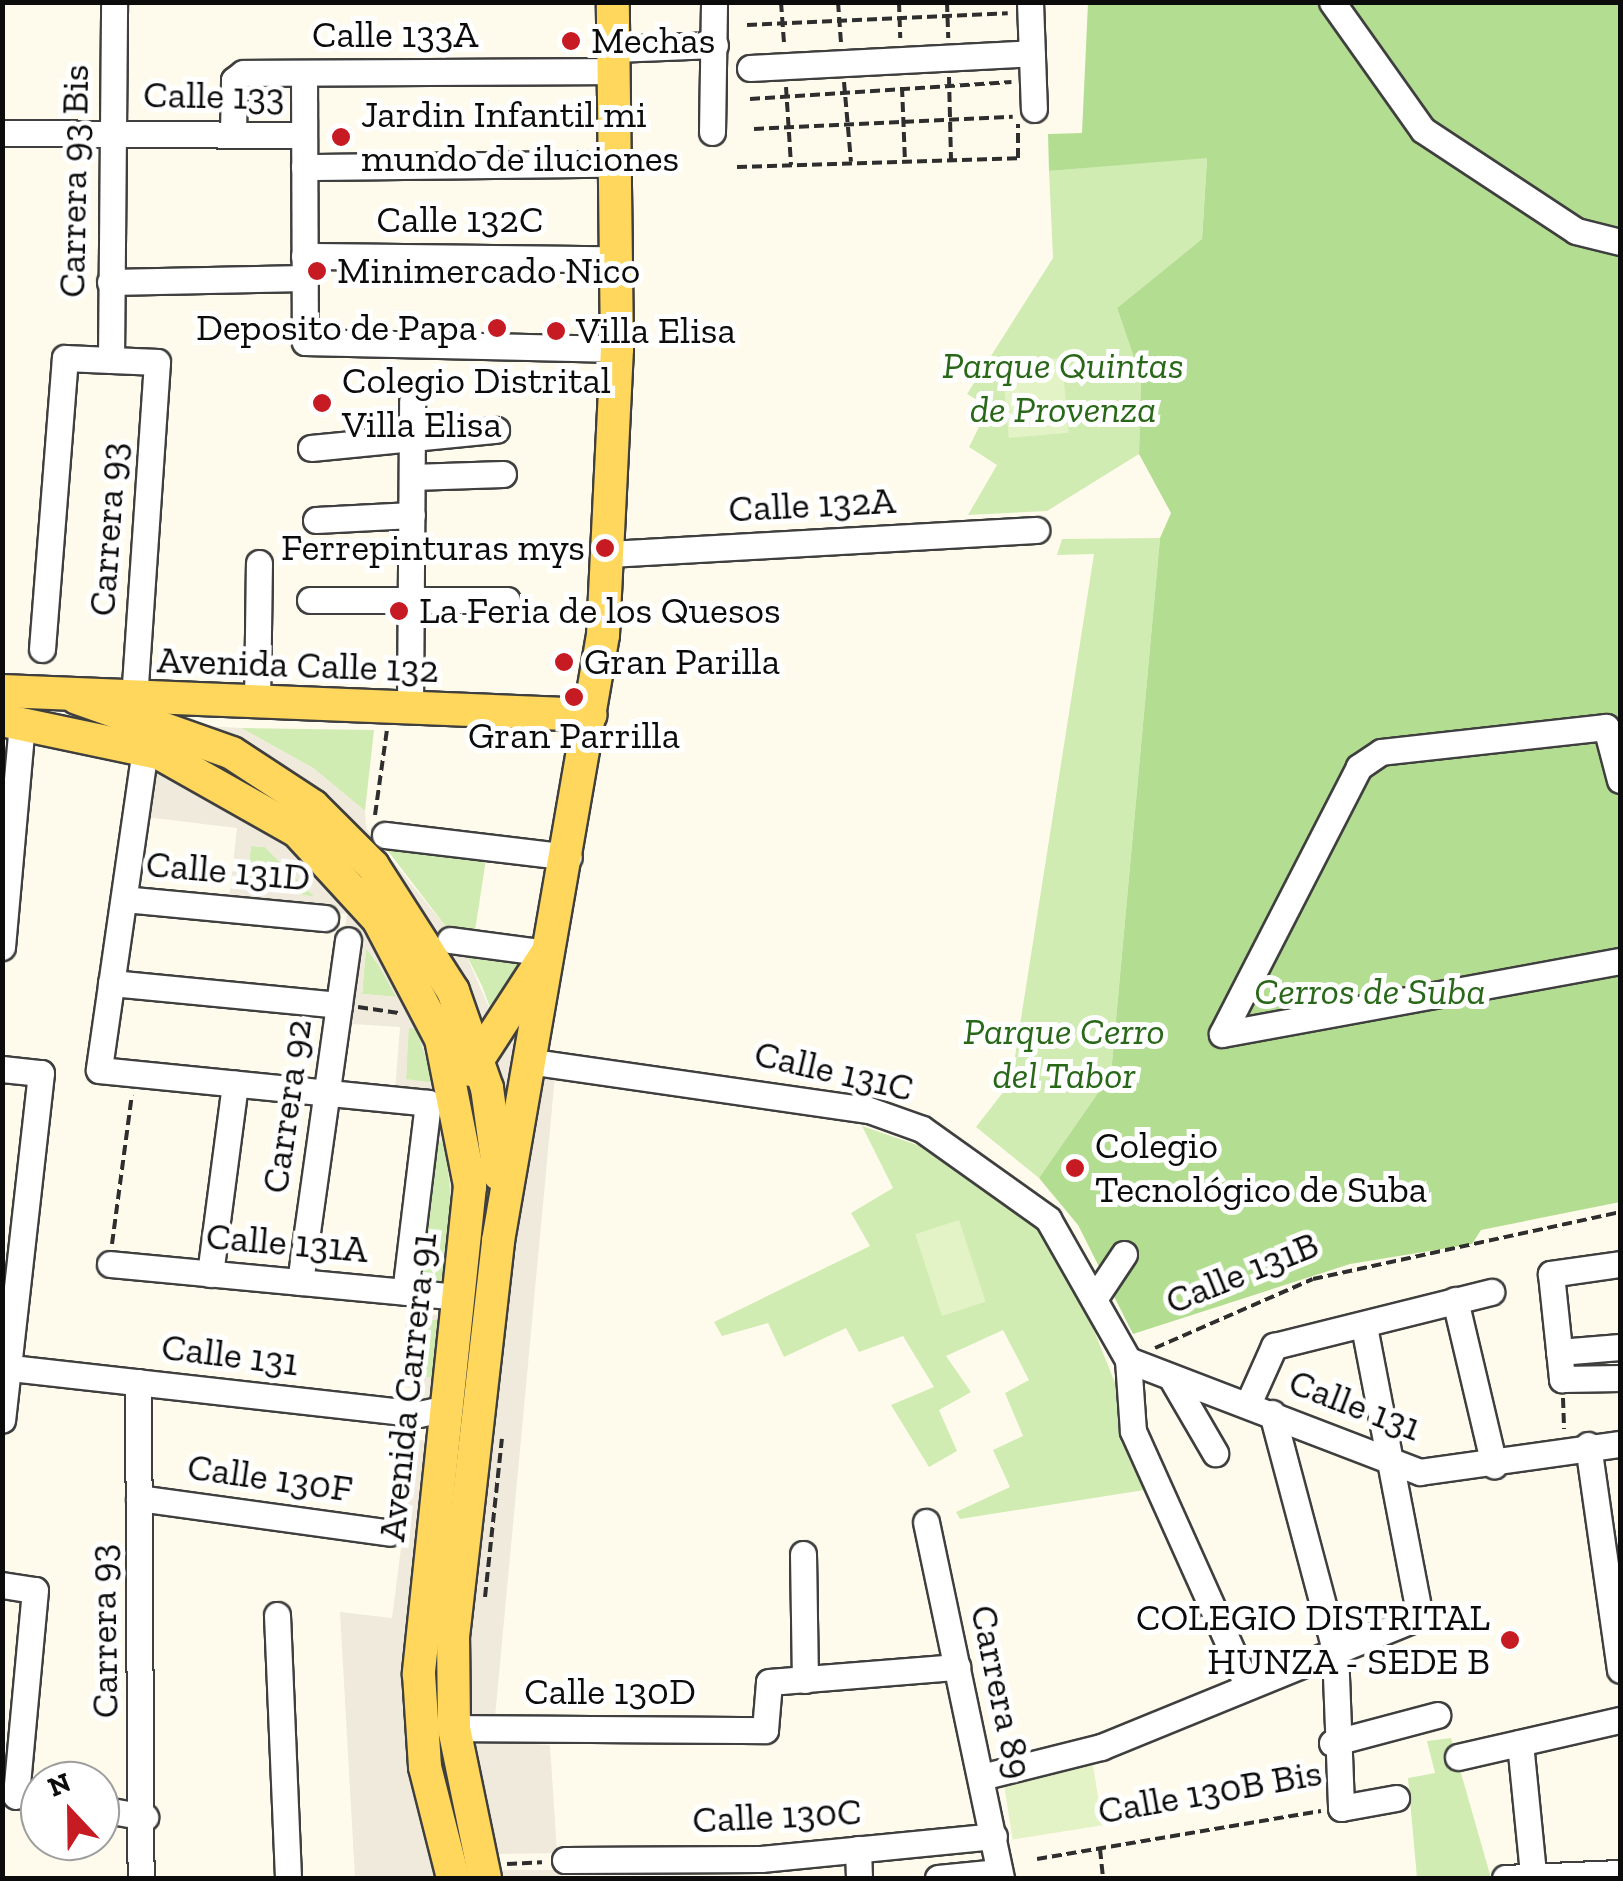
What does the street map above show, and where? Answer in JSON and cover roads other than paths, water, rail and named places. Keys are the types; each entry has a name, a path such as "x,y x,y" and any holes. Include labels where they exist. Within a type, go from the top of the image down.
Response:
{"main road":[{"name":"Avenida Carrera 91","path":"496,1871 454,1728 455,1607 498,1241 569,858 591,715 608,554 617,349 613,2"},
{"name":"Avenida Calle 132","path":"2,690 77,698 257,704 399,717 591,715"},
{"path":"77,698 196,736 313,806 422,932 479,1059 497,1138 498,1241"},
{"path":"12,721 145,749 233,788 344,874 420,988 442,1096"},
{"name":"Avenida Carrera 91","path":"453,1878 425,1767 419,1674 470,1186 442,1096 479,1059 553,942"}],"street":[{"name":"Carrera 93 Bis","path":"111,360 114,2"},
{"path":"712,132 714,2"},
{"path":"1332,2 1423,130 1576,232 1620,242"},
{"path":"1021,8 1032,52 1026,113"},
{"name":"Calle 133A","path":"233,134 236,76 614,60 715,46"},
{"path":"750,68 1032,52"},
{"path":"304,72 305,342 617,349"},
{"name":"Calle 133","path":"2,134 111,131 304,135"},
{"name":"Calle 133","path":"304,167 615,164"},
{"name":"Calle 132C","path":"110,282 304,267 616,259"},
{"path":"42,649 65,358 111,360"},
{"name":"Carrera 93","path":"111,360 157,362 134,700"},
{"path":"399,717 411,601 412,401"},
{"path":"311,448 496,430"},
{"path":"412,477 503,474"},
{"path":"316,520 412,515"},
{"name":"Calle 132A","path":"608,554 688,541 1028,532"},
{"path":"257,704 258,563"},
{"path":"310,600 507,600"},
{"path":"2,947 12,721"},
{"path":"1620,780 1606,727 1381,752 1359,767 1222,1034 1620,961"},
{"path":"145,749 99,1070 327,1093 442,1096 405,1292"},
{"path":"379,834 569,858"},
{"name":"Calle 131D","path":"124,899 325,918"},
{"name":"Carrera 92","path":"300,1282 348,940"},
{"path":"450,940 553,942"},
{"path":"112,984 339,1005"},
{"name":"Calle 131C","path":"534,1062 816,1100 922,1130 1048,1219 1128,1360"},
{"path":"2,1069 41,1072 4,1367 2,1420"},
{"path":"210,1274 235,1084"},
{"path":"1094,1299 1124,1254"},
{"name":"Calle 131A","path":"110,1264 458,1297"},
{"path":"1620,1264 1551,1274 1562,1379 1620,1378"},
{"path":"1437,1716 1332,1743 1335,1650 1260,1408 1274,1346 1364,1328 1491,1292"},
{"path":"1455,1300 1494,1465"},
{"path":"981,1777 1101,1747 1247,1684 1420,1617 1394,1466 1364,1328"},
{"path":"1559,1352 1620,1347"},
{"path":"1128,1360 1133,1430 1247,1684"},
{"name":"Calle 131","path":"1128,1360 1260,1408 1394,1466 1494,1465 1576,1446 1620,1444"},
{"name":"Calle 131","path":"4,1367 419,1414 448,1408"},
{"path":"1172,1379 1215,1452"},
{"name":"Carrera 93","path":"138,1382 145,1817 141,1878"},
{"path":"1576,1446 1620,1670"},
{"name":"Calle 130F","path":"139,1498 390,1532"},
{"name":"Carrera 89","path":"926,1522 1000,1875"},
{"path":"802,1554 805,1680 957,1667"},
{"path":"2,1586 35,1590 19,1797"},
{"path":"277,1615 288,1878"},
{"name":"Calle 130D","path":"454,1728 766,1730 769,1682 805,1680"},
{"path":"1458,1757 1620,1720"},
{"path":"1520,1742 1532,1874"},
{"name":"Calle 130B Bis","path":"1332,1743 1340,1808 1396,1798"},
{"path":"120,1813 145,1817"},
{"name":"Calle 130C","path":"565,1860 858,1850 994,1836"},
{"path":"858,1850 860,1878"},
{"path":"1505,1877 1620,1872"},
{"path":"938,1878 1000,1875"}],"place":[{"name":"Mechas","path":"571,41"},
{"name":"Jardin Infantil mi mundo de iluciones","path":"341,137"},
{"name":"Minimercado Nico","path":"317,271"},
{"name":"Deposito de Papa","path":"497,328"},
{"name":"Villa Elisa","path":"556,331"},
{"name":"Colegio Distrital Villa Elisa","path":"322,403"},
{"name":"Ferrepinturas mys","path":"605,548"},
{"name":"La Feria de los Quesos","path":"399,611"},
{"name":"Gran Parilla","path":"564,662"},
{"name":"Gran Parrilla","path":"574,697"},
{"name":"Colegio Tecnológico de Suba","path":"1075,1168"},
{"name":"COLEGIO DISTRITAL HUNZA - SEDE B","path":"1510,1640"}],"park label":[{"name":"Parque Quintas de Provenza","path":"1063,388"},
{"name":"Cerros de Suba","path":"1370,992"},
{"name":"Parque Cerro del Tabor","path":"1064,1054"}]}
